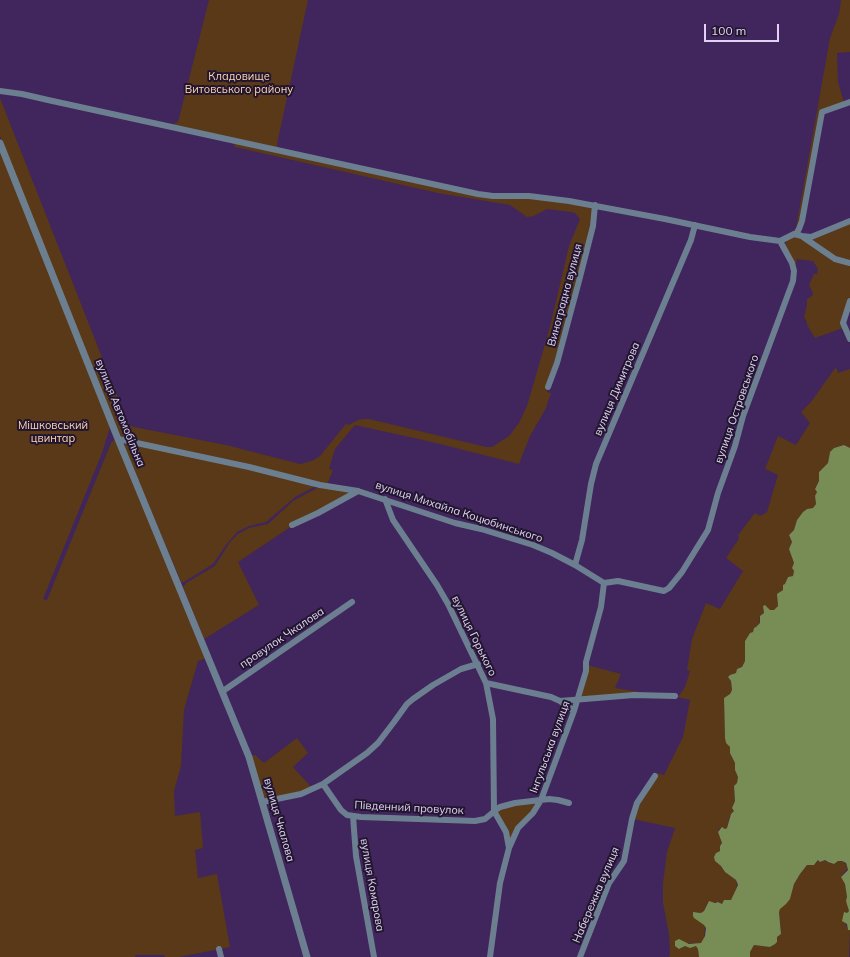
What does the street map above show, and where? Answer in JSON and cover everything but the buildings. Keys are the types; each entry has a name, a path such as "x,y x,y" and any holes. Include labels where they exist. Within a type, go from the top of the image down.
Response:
{"street":[{"path":"0,91 478,194 493,196 529,196 595,205 750,237 780,241 799,235 811,236 850,221"},
{"path":"799,235 822,112 850,102"},
{"name":"вулиця Автомобільна","path":"0,143 113,432 118,439 223,691"},
{"name":"Виноградна вулиця","path":"548,388 557,363 579,281 592,226 595,205"},
{"name":"вулиця Димитрова","path":"575,565 582,540 590,484 596,464 691,240 695,225"},
{"path":"799,235 834,259 850,263"},
{"name":"вулиця Островського","path":"604,583 618,581 664,591 669,588 682,572 708,530 718,493 735,446 743,416 793,281 794,275 792,264 780,241"},
{"path":"850,301 843,323 850,340"},
{"name":"вулиця Михайла Коцюбинського","path":"118,439 242,465 320,485 358,491 385,499 454,523 481,529 533,545 575,565 604,583"},
{"name":"вулиця Михайла Коцюбинського","path":"292,525 318,513 358,491"},
{"name":"вулиця Горького","path":"385,499 392,516 441,592 478,664 486,683 493,719 494,811"},
{"path":"392,516 400,504"},
{"name":"Інгульська вулиця","path":"490,957 500,883 509,848 518,828 533,813 541,800 574,711 586,671 586,662 601,607 604,583"},
{"name":"провулок Чкалова","path":"223,691 352,602"},
{"path":"262,802 300,794 323,784 372,748 407,704 413,699 462,669 478,664"},
{"path":"486,683 560,700 634,694 675,696"},
{"name":"вулиця Чкалова","path":"223,691 249,757 307,957"},
{"path":"560,700 574,711"},
{"name":"Набережна вулиця","path":"580,957 609,884 624,862 632,819 637,803 655,776"},
{"name":"Південний провулок","path":"323,784 341,810 347,815 435,821 475,821 495,818 502,823"},
{"path":"486,819 500,807 515,803 549,798 568,803"},
{"path":"494,811 506,832 509,848"},
{"name":"вулиця Комарова","path":"353,816 356,856 374,957"},
{"path":"219,949 221,957"}],"green space":[{"name":"Кладовище Витовського району","path":"209,0 308,0 277,144 278,148 172,125 178,122"},
{"path":"841,0 850,0 850,52 837,53 838,82 844,102 821,111 799,229 789,235 796,228 830,38 839,14"},
{"path":"0,98 129,426 226,445 300,464 312,461 320,456 346,424 349,425 363,419 369,419 486,447 492,447 509,436 519,423 527,406 550,327 569,246 580,219 575,213 547,209 534,216 527,217 510,205 438,193 235,147 233,142 478,196 528,198 591,207 592,225 548,384 547,392 551,393 545,410 530,436 519,464 432,442 355,425 335,449 329,469 333,470 327,485 122,437 118,432 0,136"},
{"name":"Мішковський цвинтар","path":"0,150 110,427 102,453 43,599 47,600 111,443 114,440 116,441 207,658 198,661 184,710 181,766 174,791 175,816 200,812 203,848 195,850 198,878 217,874 230,947 179,957 165,957 165,955 135,955 135,957 0,957"},
{"path":"850,222 850,261 841,260 812,242 812,239"},
{"path":"795,235 850,264 850,299 843,328 815,338 804,317 807,299 812,296 813,293 809,285 814,274 817,274 818,269 813,261 797,259 795,271 785,246 786,241"},
{"path":"836,367 838,373 850,369 850,448 844,445 834,448 830,452 828,463 819,472 819,481 815,488 817,492 815,498 816,504 813,508 807,509 803,512 797,520 794,530 789,536 792,542 789,549 794,563 792,568 794,571 793,576 788,577 784,589 777,598 778,606 774,610 769,610 766,606 763,606 764,613 759,618 760,623 754,628 753,632 750,633 745,641 745,661 742,667 737,669 736,673 728,677 731,681 732,690 730,694 724,698 726,743 730,747 730,753 735,763 735,770 738,777 737,783 734,786 734,812 730,815 727,828 719,829 718,832 722,843 720,845 720,851 717,852 715,861 725,872 736,880 737,887 731,900 725,900 722,904 719,902 708,902 704,911 693,914 693,916 705,926 704,939 700,944 685,943 680,949 685,946 696,946 698,948 699,957 669,957 669,934 663,903 663,883 667,852 675,828 633,819 641,796 657,773 664,775 683,737 690,700 678,697 685,687 690,671 687,670 692,639 706,603 720,609 743,571 726,558 739,539 738,535 755,513 760,516 767,512 778,475 765,469 778,436 796,445 810,423 801,412 811,402"},
{"path":"126,443 212,460 314,487 295,497 266,522 249,526 237,532 213,564 184,582 181,582 124,446"},
{"path":"319,487 352,491 292,526 238,562 259,605 204,639 183,587 186,583 215,566 230,542 238,534 249,528 268,524 293,501"},
{"path":"587,665 621,674 615,688 653,694 580,697"},
{"path":"297,738 308,753 293,767 312,788 300,792 264,799 251,756 255,755 264,763"},
{"path":"516,804 537,804 511,841 497,812 498,810"},
{"path":"818,860 821,862 825,860 834,864 838,861 844,862 848,868 841,876 845,884 849,911 843,917 848,930 850,930 849,957 750,957 750,952 754,945 771,947 777,937 781,934 780,908 790,899 794,884 802,871 807,865 816,864"}],"shaded area":[{"path":"844,445 850,448 850,930 848,930 847,924 842,921 844,912 847,913 849,911 846,901 847,897 845,884 841,877 848,870 846,863 838,861 834,864 825,860 820,862 818,860 814,865 807,865 800,874 794,884 790,899 780,909 781,934 777,937 777,942 775,944 770,947 754,945 750,952 750,957 699,957 696,946 690,948 685,946 679,949 675,946 675,941 679,939 689,944 701,943 705,936 706,928 694,918 693,912 701,913 704,911 709,901 722,904 724,900 731,900 738,885 736,880 725,872 715,861 714,857 716,853 720,851 720,846 722,843 718,832 722,827 725,829 727,828 731,814 734,811 732,808 735,801 734,786 737,783 738,777 735,770 735,763 730,753 730,747 726,743 725,738 724,698 730,694 732,690 731,681 728,677 736,673 737,669 742,667 745,661 745,641 750,633 753,632 754,628 760,623 760,616 764,613 763,606 765,605 770,610 774,610 778,606 777,594 783,590 783,585 788,577 793,576 794,571 792,568 794,563 789,549 792,542 789,535 794,530 797,520 803,512 807,509 813,508 816,504 815,496 817,492 815,489 819,481 819,472 828,463 830,452 834,448"}]}
